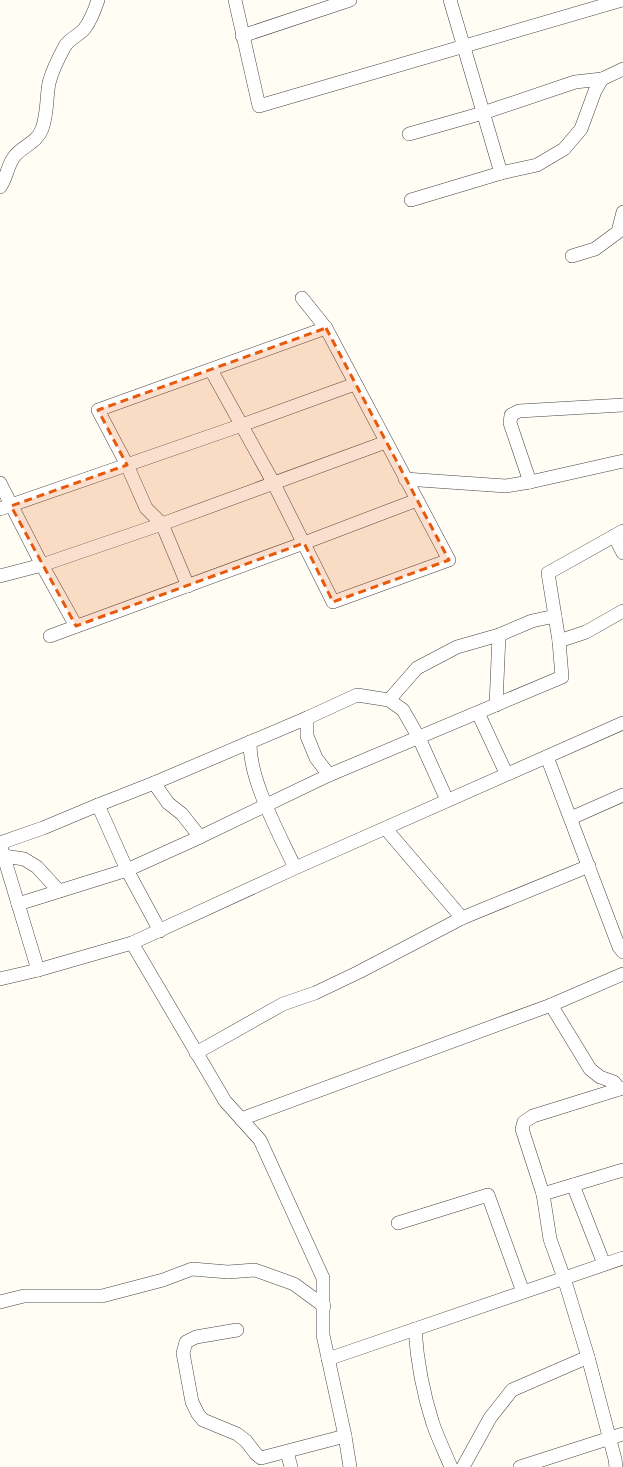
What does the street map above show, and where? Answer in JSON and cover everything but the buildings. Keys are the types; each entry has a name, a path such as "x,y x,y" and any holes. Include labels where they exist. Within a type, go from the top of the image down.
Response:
{"street":[{"path":"0,187 4,182 10,162 16,154 33,142 41,131 46,114 49,84 56,66 66,45 85,29 96,8 98,0"},
{"path":"235,0 259,106 622,0"},
{"path":"242,36 350,0"},
{"path":"450,0 501,173"},
{"path":"409,134 483,113 575,82 602,79 623,69"},
{"path":"411,200 501,173 537,165 564,149 582,129 595,91 602,79"},
{"path":"572,256 595,249 618,232 623,212"},
{"path":"211,370 273,482 332,602 449,560 326,328 302,298"},
{"path":"188,586 162,524 146,508 128,465 98,410 326,328"},
{"path":"3,508 355,384"},
{"path":"530,482 510,424 511,415 519,411 623,405"},
{"path":"0,576 42,565 162,524 273,482 386,442"},
{"path":"405,479 506,486 623,461"},
{"path":"0,483 3,508 42,565 76,626"},
{"path":"50,636 417,500"},
{"path":"18,904 127,870 200,837 329,775 562,677 559,641 548,573 618,533 623,553"},
{"path":"559,641 586,632 623,611"},
{"path":"389,700 417,668 457,647 499,635 532,621 555,616"},
{"path":"496,705 499,635"},
{"path":"1,848 98,805 308,718 357,695 389,700 403,710 447,800"},
{"path":"478,713 506,774"},
{"path":"308,718 307,736 316,758 329,775"},
{"path":"0,979 38,970 132,943 295,868 623,723"},
{"path":"250,742 250,754 253,767 266,805 295,868"},
{"path":"547,757 619,947 623,952"},
{"path":"154,783 168,803 182,814 200,837"},
{"path":"571,818 623,795"},
{"path":"98,805 127,870 160,931"},
{"path":"386,829 462,918"},
{"path":"1,848 37,867 59,891"},
{"path":"1,848 38,970"},
{"path":"196,1052 283,1004 315,993 359,972 462,918 589,866"},
{"path":"132,943 225,1101 260,1140 323,1278 323,1335 345,1436 350,1467"},
{"path":"241,1119 551,1005 623,974"},
{"path":"551,1005 590,1069 600,1077 614,1082 621,1088"},
{"path":"616,1467 616,1459 588,1357 564,1278 550,1239 543,1194 522,1129 524,1122 533,1116 621,1088"},
{"path":"543,1194 623,1170"},
{"path":"573,1185 604,1264"},
{"path":"398,1224 488,1195 523,1292"},
{"path":"328,1359 623,1258"},
{"path":"0,1301 24,1296 102,1296 163,1280 192,1269 228,1272 255,1270 294,1284 324,1306"},
{"path":"415,1329 424,1391 433,1424 451,1467"},
{"path":"237,1330 196,1336 186,1342 183,1353 192,1402 198,1414 204,1420 237,1434 246,1441 262,1462 287,1452 345,1436"},
{"path":"463,1467 490,1418 512,1390 588,1357"},
{"path":"520,1467 623,1434"},
{"path":"287,1452 291,1467"}],"highlighted area":[{"path":"326,328 449,560 333,602 304,543 76,626 11,506 127,465 98,410"}]}
